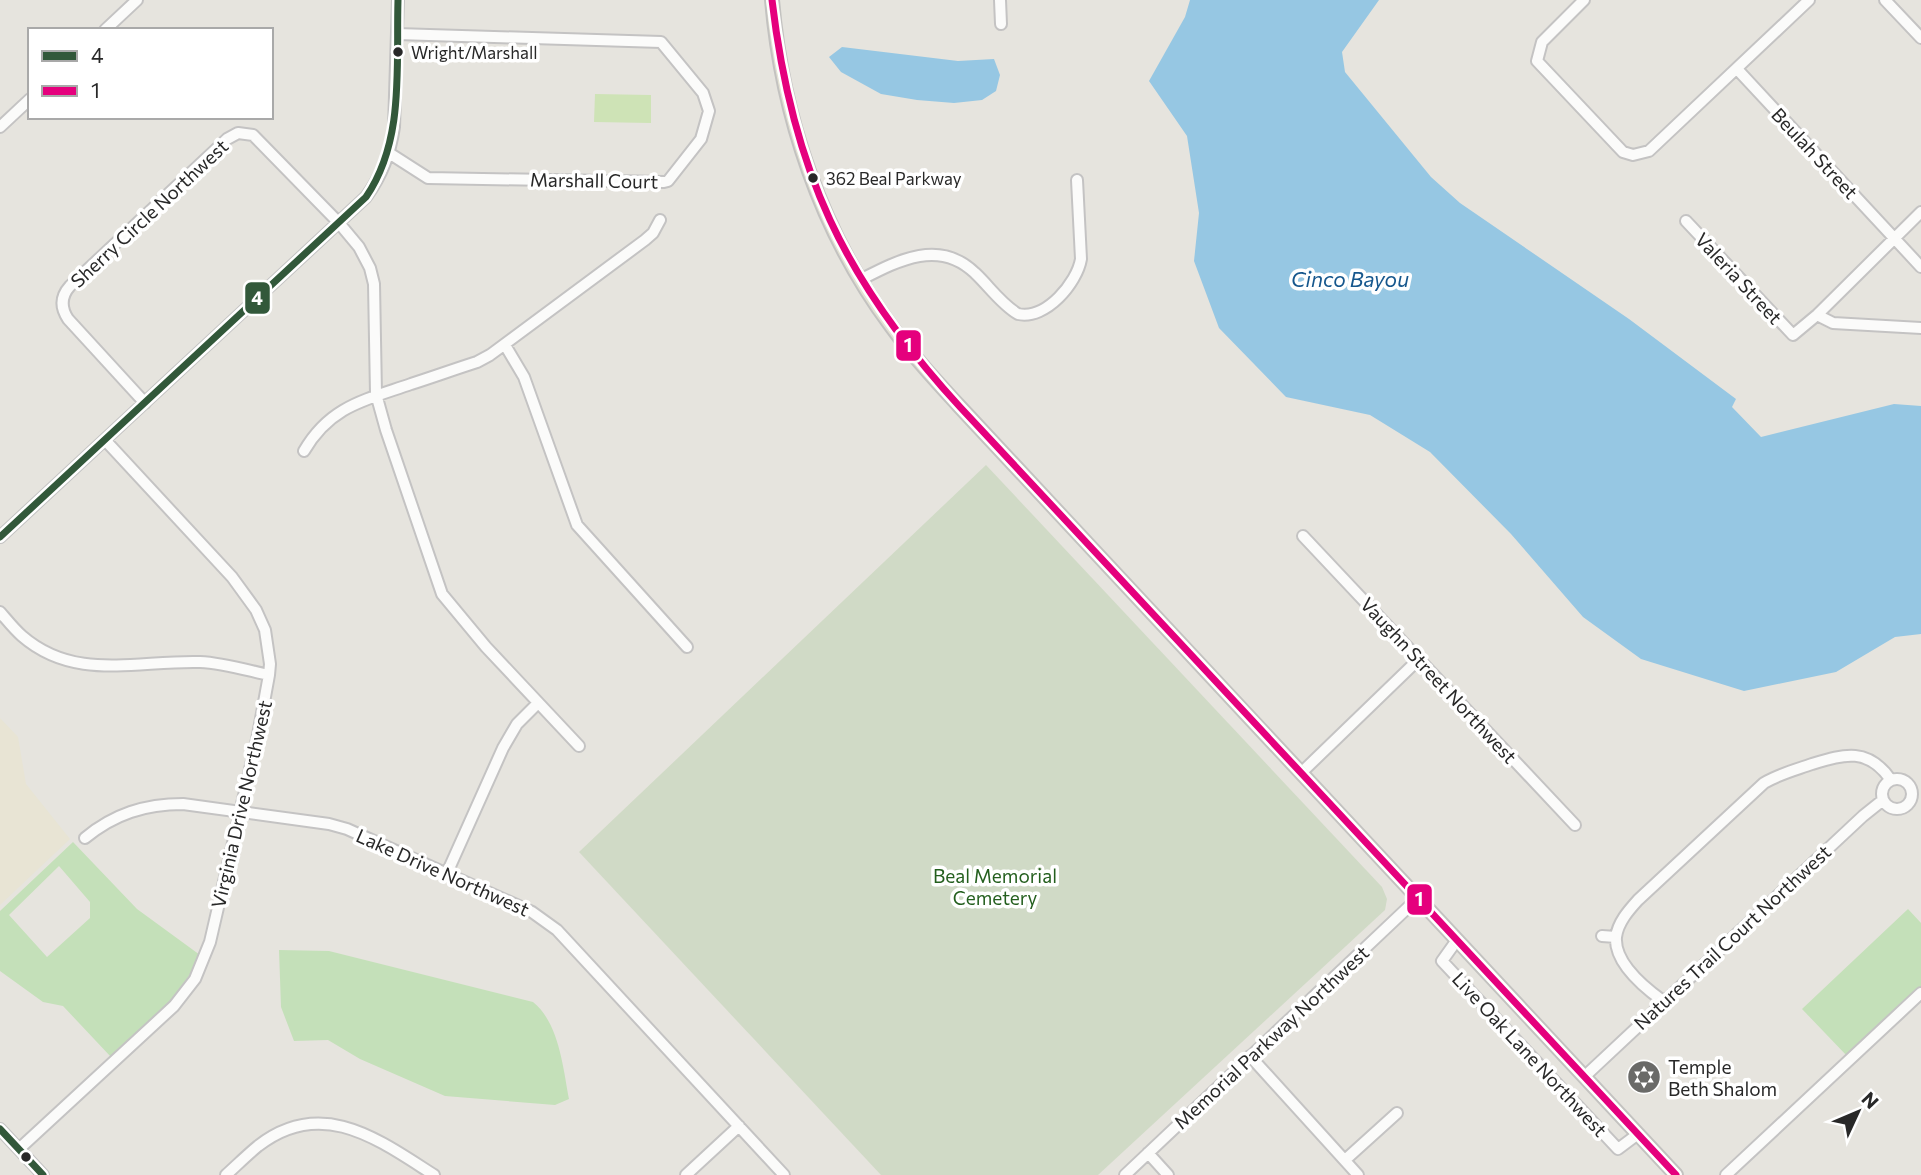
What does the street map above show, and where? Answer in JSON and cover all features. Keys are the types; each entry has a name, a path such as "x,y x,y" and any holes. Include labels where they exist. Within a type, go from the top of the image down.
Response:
{"main road":[{"path":"772,0 781,72 794,126 811,178 860,280 892,328 922,366 1676,1175"}],"street":[{"path":"107,28 137,0"},
{"path":"0,537 366,197 384,168 394,127 398,0"},
{"path":"1000,0 1001,24"},
{"path":"1584,0 1542,42 1537,61 1594,123 1627,154 1640,155 1649,151 1809,0"},
{"path":"1885,0 1921,38"},
{"name":"Marshall Court","path":"389,153 428,178 664,182 668,181 701,139 709,111 703,93 661,42 397,34"},
{"name":"Beulah Street","path":"1737,69 1921,267"},
{"path":"0,127 28,101"},
{"name":"Sherry Circle Northwest","path":"145,402 68,319 62,302 69,286 227,139 239,134 253,135 339,223 363,253 370,268 374,284 376,394 442,594 449,605 579,746"},
{"path":"860,280 902,259 925,254 938,255 964,264 1018,314 1042,311 1070,286 1079,270 1081,259 1077,180"},
{"path":"1921,212 1816,315 1833,323 1921,328"},
{"path":"304,451 315,432 335,415 376,394 477,362 505,345 645,240 653,233 660,220"},
{"name":"Valeria Street","path":"1686,221 1793,335 1816,315"},
{"path":"505,345 524,377 577,525 687,646"},
{"name":"Virginia Drive Northwest","path":"19,1149 174,1006 189,989 202,966 240,812 269,675 265,630 248,597 233,577 105,440"},
{"name":"Vaughn Street Northwest","path":"1303,536 1575,825"},
{"path":"0,612 39,648 71,662 91,666 202,662 225,664 269,675"},
{"path":"1301,773 1419,659"},
{"path":"447,873 503,748 517,724 538,703"},
{"path":"1663,1001 1645,988 1629,969 1617,946 1616,937 1622,920 1638,900 1764,783 1777,775 1841,755 1857,755 1879,765 1891,780 1903,780 1912,789 1912,801 1908,806 1897,810 1886,806 1883,800"},
{"name":"Natures Trail Court Northwest","path":"1584,1077 1883,800 1883,788 1891,780"},
{"name":"Lake Drive Northwest","path":"86,838 113,819 146,807 183,804 338,827 360,834 532,912 557,930 784,1175"},
{"name":"Memorial Parkway Northwest","path":"1125,1175 1418,898"},
{"path":"1602,936 1616,937"},
{"name":"Live Oak Lane Northwest","path":"1457,940 1442,961 1618,1149 1638,1134"},
{"path":"1726,1175 1919,998"},
{"path":"1250,1056 1358,1175"},
{"path":"1345,1160 1397,1113"},
{"path":"233,1173 259,1144 286,1130 313,1124 331,1124 360,1131 378,1139 434,1175"},
{"path":"686,1175 739,1126"},
{"path":"0,1129 43,1175"},
{"path":"1148,1153 1168,1175"}],"shaded area":[{"path":"0,718 18,737 26,784 70,839 0,905"}],"green space":[{"path":"595,94 651,95 651,123 594,122"},
{"name":"Beal Memorial Cemetery","path":"986,465 1382,887 1387,899 1385,910 1098,1175 881,1175 579,852"},
{"path":"73,842 137,909 200,955 183,985 172,998 111,1057 63,1006 43,1002 0,971 0,911","holes":["59,866 90,902 90,918 47,957 9,915"]},
{"path":"1908,909 1921,923 1921,988 1848,1057 1802,1009"},
{"path":"279,950 329,951 533,1002 542,1011 554,1033 569,1099 555,1105 445,1096 360,1059 328,1040 294,1041 281,1007"}],"water":[{"name":"Cinco Bayou","path":"1190,0 1379,0 1342,52 1345,72 1431,177 1460,203 1629,319 1736,399 1732,407 1761,437 1894,404 1921,406 1921,634 1895,637 1836,672 1744,691 1641,659 1583,617 1511,534 1430,452 1370,415 1286,397 1219,328 1194,261 1199,213 1187,136 1149,81 1185,17"},
{"path":"842,47 958,61 994,59 1000,75 996,91 982,100 954,103 881,94 841,72 829,57"}],"transit line":[{"name":"4","path":"0,537 366,197 378,175 393,127 398,0"},
{"name":"1","path":"772,0 793,118 830,220 855,268 884,314 919,360 1676,1175"},
{"name":"4","path":"0,1129 43,1175"}],"place":[{"name":"Wright/Marshall","path":"398,52"},
{"name":"362 Beal Parkway","path":"813,178"},
{"name":"Temple Beth Shalom","path":"1644,1077"}]}
